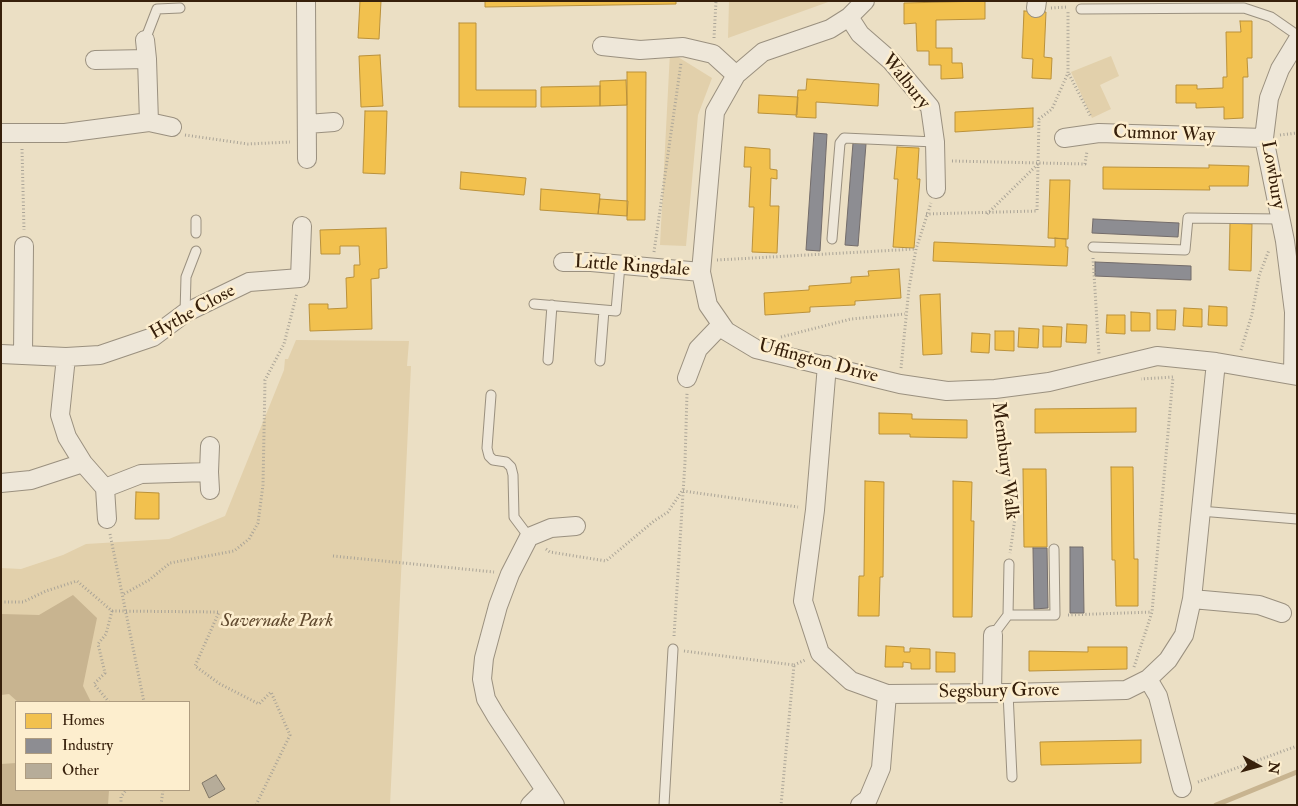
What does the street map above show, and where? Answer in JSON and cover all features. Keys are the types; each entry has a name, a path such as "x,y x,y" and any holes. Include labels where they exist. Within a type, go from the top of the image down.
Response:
{"street":[{"path":"306,1 307,159"},
{"name":"Uffington Drive","path":"865,1 849,17 830,29 763,52 736,75 715,112 707,266 708,305 726,331 756,349 900,384 947,392 995,389 1049,382 1157,356 1216,362 1295,376"},
{"name":"Walbury","path":"849,17 860,34 891,61 930,107 936,142 936,189"},
{"path":"145,40 150,122"},
{"name":"Lowbury","path":"1295,376 1294,312 1280,219 1264,138 1269,98 1280,69 1297,41"},
{"path":"602,46 640,50 683,47 713,54 736,75"},
{"path":"95,60 147,59"},
{"path":"1,133 65,133 150,122 172,127"},
{"path":"308,124 334,122"},
{"name":"Cumnor Way","path":"1064,138 1095,133 1264,138"},
{"path":"300,278 302,226"},
{"path":"23,354 24,246"},
{"name":"Little Ringdale","path":"563,262 620,264 653,268 707,266"},
{"name":"Hythe Close","path":"1,354 66,357 100,355 153,337 186,313 249,282 300,278"},
{"path":"687,378 698,349 721,324"},
{"path":"66,357 60,415 67,437 83,463 105,488 106,519"},
{"name":"Segsbury Grove","path":"827,365 815,510 803,601 820,653 851,681 887,694 1126,690 1148,679 1168,660 1184,635 1192,600 1216,362"},
{"path":"210,446 208,472 210,490"},
{"path":"1,483 31,480 83,463"},
{"path":"105,488 141,474 208,472"},
{"path":"530,805 550,798 486,699 482,679 490,631 510,574 529,537 550,528 576,526"},
{"path":"1192,600 1259,605 1282,613"},
{"path":"993,635 1000,693"},
{"path":"1148,679 1158,696 1182,788"},
{"path":"860,805 868,799 881,768 887,694"}],"lane":[{"path":"145,40 157,9 180,8"},
{"path":"1081,9 1244,8 1271,17 1297,35"},
{"path":"832,238 840,143 844,138 936,142"},
{"path":"1093,247 1185,250 1188,218 1280,219"},
{"path":"196,220 196,233"},
{"path":"186,313 186,277 196,251"},
{"path":"534,304 616,310 620,264"},
{"path":"548,360 552,305"},
{"path":"600,361 604,310"},
{"path":"491,396 487,448 489,456 493,460 506,462 510,467 513,475 514,517 529,537"},
{"path":"1200,511 1297,519"},
{"path":"1008,615 1055,616 1054,549"},
{"path":"993,635 1008,615 1009,564"},
{"path":"664,805 673,649"},
{"path":"1000,693 1012,778"}],"path":[{"path":"713,54 716,1"},
{"path":"900,384 905,314 916,249 926,214 1037,212 1039,119 1052,109 1068,73 1068,1"},
{"path":"653,268 683,47"},
{"path":"936,160 1084,164 1095,133 1068,73"},
{"path":"172,127 188,138 248,144 296,142"},
{"path":"22,134 24,246"},
{"path":"987,214 1039,163"},
{"path":"1240,366 1239,356 1252,314 1259,276 1280,219"},
{"path":"1093,247 1092,278 1100,370"},
{"path":"707,266 916,249"},
{"path":"124,594 149,580 170,563 234,552 249,539 258,523 263,486 265,380 284,344 300,278"},
{"path":"756,349 774,339 851,319 905,314"},
{"path":"1126,690 1152,612 1173,377 1130,380 1128,363"},
{"path":"687,378 683,490 673,649 794,664 781,805"},
{"name":"Membury Walk","path":"995,389 1015,518 1009,564"},
{"path":"683,490 815,510"},
{"path":"529,537 550,552 606,561 654,521 668,512 683,490"},
{"path":"106,519 124,594 144,701"},
{"path":"333,556 510,574"},
{"path":"1,602 23,602 46,591 76,581 112,611 219,612 195,666 220,684 259,704 271,692 290,735 256,805"},
{"path":"108,701 94,684 105,673 98,644 106,634 112,611"},
{"path":"1055,616 1152,612"},
{"path":"1182,788 1297,746"},
{"path":"121,805 121,797 125,791"},
{"path":"161,805 162,791"}],"green space":[{"path":"729,1 831,1 728,38"},
{"path":"670,52 712,78 698,115 686,246 660,245"},
{"path":"1111,56 1119,76 1100,85 1111,109 1092,118 1071,72"},
{"name":"Savernake Park","path":"296,340 409,341 407,366 411,366 390,805 1,805 1,568 21,569 63,555 86,544 169,539 225,516 284,370 285,359 288,359"}],"shaded area":[{"path":"73,595 97,618 83,686 90,701 17,701 9,694 1,695 1,614 39,615"},
{"path":"15,763 15,791 109,791 108,805 1,805 1,764"}],"building: Homes":[{"path":"360,1 381,1 379,39 358,38"},
{"path":"485,1 676,1 676,4 485,7"},
{"path":"985,1 985,19 936,20 936,48 952,48 952,63 962,63 963,78 941,79 941,65 929,65 929,51 917,51 916,23 904,24 904,3"},
{"path":"1024,11 1046,12 1044,57 1052,58 1051,79 1032,78 1033,59 1022,58"},
{"path":"1240,21 1252,21 1252,58 1247,58 1248,77 1243,77 1243,118 1224,119 1224,107 1196,108 1196,103 1176,103 1176,85 1197,85 1197,89 1223,88 1223,77 1227,77 1226,32 1241,32"},
{"path":"459,23 476,23 476,90 536,90 536,107 459,107"},
{"path":"380,55 383,106 361,107 359,56"},
{"path":"627,72 646,72 645,220 627,220"},
{"path":"807,79 879,84 878,106 816,102 816,118 796,117 798,90 806,90"},
{"path":"626,80 627,105 600,106 600,81"},
{"path":"600,86 600,106 541,107 541,87"},
{"path":"759,95 798,97 797,115 758,113"},
{"path":"1033,108 1033,127 955,132 955,112"},
{"path":"365,111 387,111 385,174 363,173"},
{"path":"745,147 770,149 770,169 777,170 777,179 771,178 770,206 779,206 777,253 752,252 754,207 749,207 751,167 744,167"},
{"path":"897,147 919,148 917,179 920,179 914,248 893,247 898,179 894,179"},
{"path":"1209,165 1249,166 1248,186 1209,186 1210,190 1103,189 1103,167 1209,168"},
{"path":"461,172 526,178 524,195 460,189"},
{"path":"1050,180 1070,180 1068,239 1048,238"},
{"path":"541,189 600,194 598,214 540,210"},
{"path":"600,199 628,201 627,216 598,214"},
{"path":"1230,223 1252,224 1251,271 1229,270"},
{"path":"386,228 387,268 379,269 379,278 371,279 372,329 310,331 309,304 328,304 328,309 347,308 346,278 354,277 354,265 360,265 359,246 340,246 340,254 321,254 320,230"},
{"path":"1055,238 1066,239 1066,247 1068,247 1067,266 933,261 934,242 1055,247"},
{"path":"899,269 901,298 855,301 855,305 810,307 810,312 765,315 764,293 809,290 809,286 851,283 851,277 869,276 868,271"},
{"path":"940,294 942,354 923,355 920,295"},
{"path":"1209,306 1227,307 1227,326 1208,325"},
{"path":"1184,308 1202,309 1202,327 1183,326"},
{"path":"1157,310 1176,310 1175,330 1157,329"},
{"path":"1131,312 1150,313 1150,331 1131,331"},
{"path":"1107,315 1125,315 1125,334 1106,333"},
{"path":"1067,324 1087,325 1086,343 1066,342"},
{"path":"1043,326 1062,327 1061,347 1043,347"},
{"path":"1019,328 1039,329 1038,348 1018,347"},
{"path":"995,331 1014,331 1014,351 995,350"},
{"path":"972,333 990,334 989,353 971,352"},
{"path":"1136,408 1136,432 1035,433 1035,409"},
{"path":"879,413 912,414 912,419 967,420 967,438 910,437 910,434 879,434"},
{"path":"1111,467 1133,467 1134,559 1138,559 1138,606 1116,606 1115,560 1112,560"},
{"path":"1023,469 1046,469 1047,547 1024,547"},
{"path":"865,481 884,482 883,577 880,577 879,616 858,616 859,576 864,576"},
{"path":"953,481 972,482 971,521 974,521 972,617 953,617"},
{"path":"136,492 159,493 159,519 135,519"},
{"path":"886,646 904,647 904,652 910,652 910,648 930,649 930,669 911,669 911,663 903,662 903,667 885,667"},
{"path":"1088,647 1127,647 1127,669 1029,671 1029,651 1088,652"},
{"path":"936,652 955,653 955,672 936,672"},
{"path":"1141,740 1141,763 1041,765 1040,742"}],"building: Industry":[{"path":"814,133 827,134 820,251 806,250"},
{"path":"853,143 866,144 858,246 845,245"},
{"path":"1093,219 1179,223 1178,237 1092,233"},
{"path":"1095,262 1191,266 1191,280 1095,276"},
{"path":"1070,547 1083,547 1084,613 1070,613"},
{"path":"1033,548 1047,548 1048,608 1034,609"}],"building: Other":[{"path":"216,775 225,789 209,798 202,783"}],"waterway":[{"path":"1216,805 1297,772"}]}
